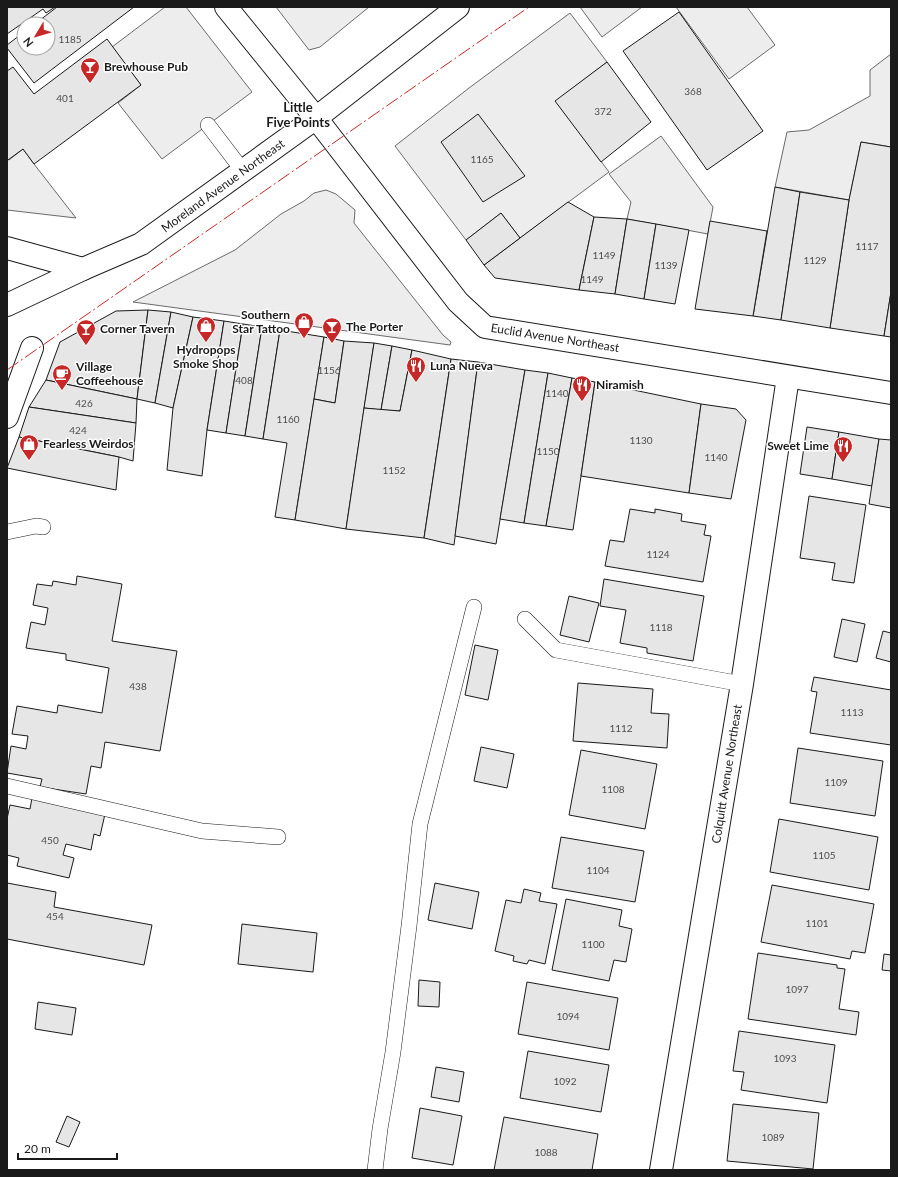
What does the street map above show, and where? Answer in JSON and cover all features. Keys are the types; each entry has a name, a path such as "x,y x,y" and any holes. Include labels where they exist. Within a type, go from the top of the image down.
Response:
{"main road":[{"name":"Euclid Avenue Northeast","path":"226,7 316,118 458,302 485,327 891,393"},
{"name":"Moreland Avenue Northeast","path":"7,306 83,269 141,244 316,118 458,7"},
{"path":"7,248 83,269"},
{"path":"7,417 32,348"},
{"name":"Colquitt Avenue Northeast","path":"661,1170 742,684 788,377"}],"lane":[{"path":"208,125 243,171"},
{"path":"7,532 36,526 43,527"},
{"path":"375,1170 380,1129 393,1052 420,824 474,607"},
{"path":"525,619 556,650 742,684"},
{"path":"7,786 202,831 278,837"}],"shaded area":[{"path":"165,7 186,7 252,92 162,159 118,103 141,85 112,47"},
{"path":"276,7 369,7 320,47 309,50"},
{"path":"580,7 642,7 602,37"},
{"path":"676,7 747,7 775,45 729,79"},
{"path":"570,13 607,62 556,101 609,172 520,238 501,213 466,240 395,146 469,88"},
{"path":"891,54 891,147 861,142 849,200 775,187 787,132 809,130 870,96 870,70"},
{"path":"661,136 713,207 708,234 627,219 631,202 609,174"},
{"path":"23,149 76,218 7,210 7,158 9,160"},
{"path":"326,190 336,194 355,210 354,223 443,335 451,342 450,345 133,302 235,250 281,214 304,201 314,193"}],"building":[{"path":"7,7 55,7 46,13 43,9 33,16 16,16 16,28 7,34"},
{"path":"57,7 134,7 34,83 7,48 7,45 16,38 16,56 56,56 56,16 45,16"},
{"path":"679,12 763,131 707,170 623,51"},
{"path":"107,39 141,85 34,164 23,149 8,160 7,71 13,67 34,94"},
{"path":"607,62 651,122 601,162 555,101"},
{"path":"478,114 525,176 483,202 441,142"},
{"path":"861,142 891,147 891,292 884,336 830,328 849,200"},
{"path":"775,187 800,192 781,320 753,316"},
{"path":"800,192 849,200 830,328 781,320"},
{"path":"568,202 594,217 579,290 495,278 484,265"},
{"path":"501,213 520,238 484,265 466,240"},
{"path":"594,217 627,219 615,294 579,290"},
{"path":"627,219 656,224 644,299 615,294"},
{"path":"710,221 767,231 753,316 695,309"},
{"path":"656,224 689,230 675,304 644,299"},
{"path":"891,292 891,337 884,336"},
{"path":"148,310 137,399 46,380 60,342 116,311"},
{"path":"148,310 171,312 155,403 137,399"},
{"path":"171,312 193,317 173,408 155,403"},
{"path":"193,317 224,321 207,430 202,476 167,470 173,408"},
{"path":"224,321 243,324 226,433 207,430"},
{"path":"243,324 262,327 245,436 226,433"},
{"path":"262,327 280,330 263,439 245,436"},
{"path":"280,330 324,337 295,520 275,517 287,443 263,439"},
{"path":"324,337 344,341 335,403 314,399"},
{"path":"344,341 374,343 346,529 295,520 314,399 335,403"},
{"path":"374,343 392,346 381,410 364,408"},
{"path":"392,346 412,350 400,411 381,410"},
{"path":"412,350 451,359 424,538 346,529 364,408 400,411"},
{"path":"451,359 478,362 454,545 424,538"},
{"path":"478,362 525,370 496,544 455,536"},
{"path":"525,370 548,373 524,523 500,519"},
{"path":"548,373 572,378 546,526 524,523"},
{"path":"572,378 595,382 573,530 546,526"},
{"path":"46,380 137,399 136,423 29,407"},
{"path":"595,382 701,404 689,493 581,476"},
{"path":"701,404 736,409 746,420 731,499 689,493"},
{"path":"29,407 136,423 133,461 19,437"},
{"path":"807,427 839,432 832,479 800,474"},
{"path":"839,432 879,439 872,486 832,479"},
{"path":"19,437 119,457 116,490 7,468"},
{"path":"879,439 891,440 891,508 869,504"},
{"path":"809,496 866,505 854,583 832,580 835,563 800,558"},
{"path":"630,509 655,513 655,509 682,514 681,521 706,525 704,535 711,536 703,582 605,566 610,540 624,542"},
{"path":"77,576 122,584 112,641 177,651 160,751 105,742 101,768 91,766 86,794 40,787 42,779 7,773 11,746 26,749 28,736 12,734 17,706 57,713 58,705 102,713 109,668 66,660 66,654 26,648 31,622 45,625 48,608 33,605 37,584 52,586 53,581 76,585"},
{"path":"604,579 704,596 693,661 647,653 647,648 620,643 626,610 600,606"},
{"path":"569,596 599,603 589,642 560,635"},
{"path":"842,619 865,624 857,662 834,657"},
{"path":"883,631 891,633 891,662 876,658"},
{"path":"475,645 498,650 488,700 465,695"},
{"path":"814,677 891,690 891,745 810,733 817,692 811,691"},
{"path":"578,683 653,689 651,713 669,714 667,748 573,741"},
{"path":"481,747 514,754 507,788 474,781"},
{"path":"798,748 883,761 875,816 790,803"},
{"path":"581,750 657,764 645,829 569,815"},
{"path":"32,798 105,814 100,836 94,834 91,850 66,844 63,855 74,858 69,878 17,866 19,858 7,855 7,819 10,805 30,809"},
{"path":"779,819 878,837 869,890 770,872"},
{"path":"561,837 644,851 635,902 552,888"},
{"path":"7,883 56,892 54,907 152,925 144,965 7,939"},
{"path":"435,883 479,892 472,929 428,920"},
{"path":"772,885 874,904 865,953 852,951 850,959 761,942"},
{"path":"524,889 541,893 539,901 557,904 545,964 529,960 527,964 513,961 514,956 495,951 506,900 521,903"},
{"path":"566,899 622,910 619,926 632,929 626,962 614,960 609,981 552,970"},
{"path":"242,924 317,933 313,972 238,964"},
{"path":"758,953 837,965 837,968 845,969 839,1009 859,1012 856,1035 748,1019"},
{"path":"884,954 891,955 891,971 882,970"},
{"path":"419,980 440,982 439,1007 418,1006"},
{"path":"527,982 618,998 609,1050 518,1034"},
{"path":"38,1002 76,1008 72,1035 35,1029"},
{"path":"739,1031 835,1045 827,1103 741,1090 744,1072 733,1071"},
{"path":"528,1051 609,1065 601,1112 520,1098"},
{"path":"436,1067 464,1072 459,1102 431,1097"},
{"path":"733,1104 819,1113 813,1169 727,1161"},
{"path":"420,1108 462,1116 453,1165 412,1158"},
{"path":"67,1116 80,1122 69,1147 56,1142"},
{"path":"504,1117 598,1134 592,1170 494,1170"}],"power":[{"path":"7,370 529,7"}],"place":[{"name":"Brewhouse Pub","path":"90,84"},
{"name":"Southern Star Tattoo","path":"304,339"},
{"name":"Hydropops Smoke Shop","path":"206,343"},
{"name":"The Porter","path":"332,344"},
{"name":"Corner Tavern","path":"86,346"},
{"name":"Luna Nueva","path":"416,383"},
{"name":"Village Coffeehouse","path":"62,391"},
{"name":"Niramish","path":"582,402"},
{"name":"Fearless Weirdos","path":"29,461"},
{"name":"Sweet Lime","path":"843,463"}],"district":[{"name":"Little Five Points","path":"298,114"}]}
